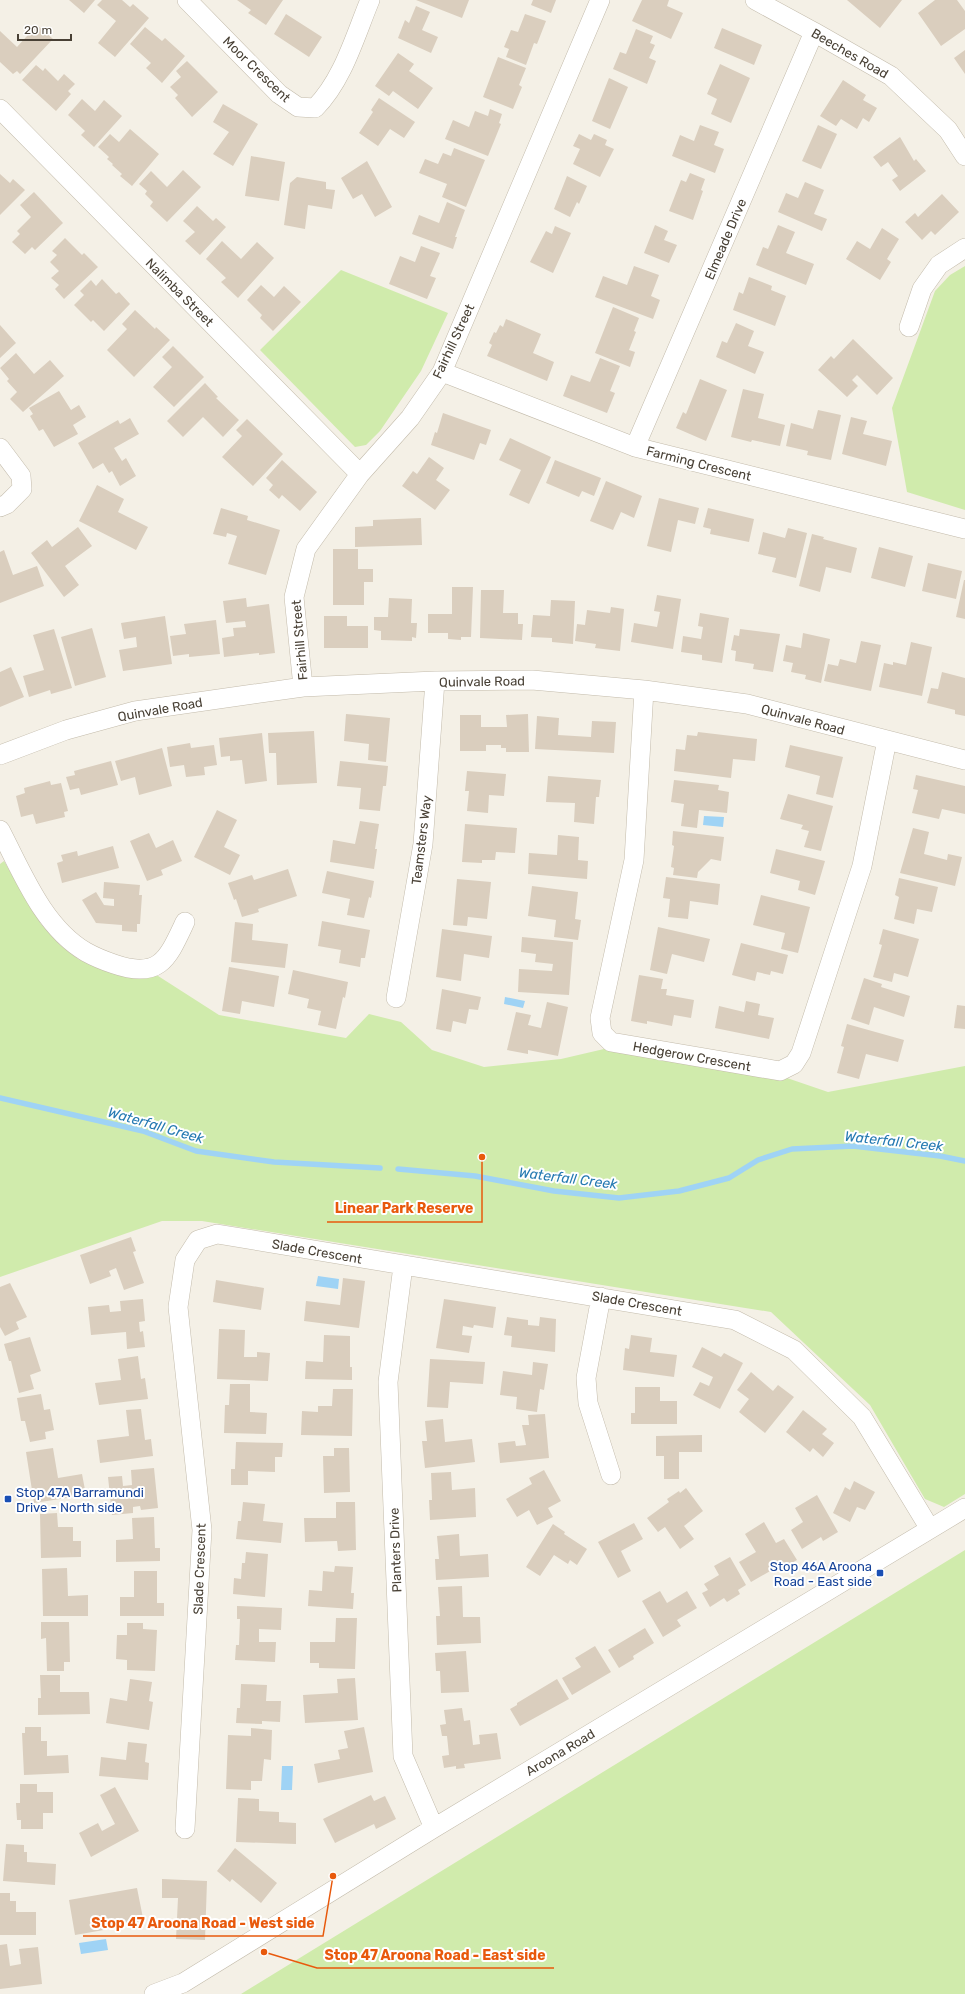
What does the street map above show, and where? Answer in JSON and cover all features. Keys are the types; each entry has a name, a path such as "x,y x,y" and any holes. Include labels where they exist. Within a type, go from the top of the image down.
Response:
{"street":[{"name":"Moor Crescent","path":"187,0 279,94 298,107 315,108 326,96 340,72 370,0"},
{"name":"Fairhill Street","path":"303,687 294,597 306,549 360,474 410,418 442,372 600,0"},
{"name":"Beeches Road","path":"755,0 891,76 948,130 965,156"},
{"name":"Elmeade Drive","path":"635,447 814,32"},
{"name":"Nalimba Street","path":"0,109 360,474"},
{"path":"909,327 922,289 939,265 965,248"},
{"name":"Farming Crescent","path":"442,372 635,447 965,529"},
{"path":"0,448 21,476 22,490 7,504 0,507"},
{"name":"Quinvale Road","path":"0,755 66,730 135,711 303,687 435,681 532,680 644,690 747,704 965,760"},
{"name":"Teamsters Way","path":"396,998 423,844 435,681"},
{"name":"Hedgerow Crescent","path":"644,690 634,860 600,1018 602,1033 611,1042 780,1071 794,1064 801,1053 862,866 887,740"},
{"path":"0,830 35,895 54,924 69,939 87,952 126,968 140,970 156,966 170,954 185,922"},
{"name":"Slade Crescent","path":"185,1829 202,1530 178,1307 184,1260 198,1240 217,1234 735,1320 794,1350 862,1417 930,1529"},
{"name":"Planters Drive","path":"403,1266 388,1382 403,1756 434,1828"},
{"path":"601,1297 586,1378 588,1403 611,1475"},
{"name":"Aroona Road","path":"154,1994 183,1983 434,1828 965,1508"}],"green space":[{"path":"965,266 965,510 907,492 892,408 935,291 950,275"},
{"path":"341,270 448,313 421,371 380,431 366,445 355,447 260,350"},
{"path":"4,861 41,924 60,945 78,959 101,969 129,977 155,974 219,1015 346,1038 369,1014 401,1022 432,1050 484,1067 561,1059 604,1049 787,1078 828,1092 965,1066 965,1494 944,1507 925,1499 870,1405 771,1312 202,1221 162,1221 0,1277 0,864"},
{"path":"965,1550 965,1994 241,1994"}],"water":[{"path":"704,816 724,817 723,827 703,825"},
{"path":"505,997 525,1001 523,1008 504,1004"},
{"path":"318,1276 339,1279 338,1289 316,1286"},
{"path":"282,1766 293,1766 292,1790 281,1790"},
{"path":"106,1939 108,1950 81,1954 79,1943"}],"building":[{"path":"69,0 95,0 84,13"},
{"path":"102,0 122,0 130,7 133,4 149,18 115,57 98,43 116,21 97,5"},
{"path":"237,0 283,0 266,25 248,13 251,10"},
{"path":"416,0 469,0 462,18"},
{"path":"533,0 556,0 551,13 531,5"},
{"path":"642,0 669,0 667,6 683,13 671,39 632,21"},
{"path":"847,0 902,0 880,28"},
{"path":"935,0 957,0 965,11 965,29 941,46 918,13"},
{"path":"416,6 430,12 422,30 438,37 431,53 398,38 405,20 409,23"},
{"path":"286,14 322,37 309,57 274,34"},
{"path":"525,14 546,21 537,44 534,43 526,65 506,57 509,49 504,47 511,30 518,32"},
{"path":"37,25 53,39 20,74 17,71 13,74 0,62 0,31 17,47"},
{"path":"145,27 162,41 165,38 185,56 162,83 146,68 151,63 130,44"},
{"path":"722,28 762,45 754,65 714,48"},
{"path":"636,29 653,36 650,43 655,45 649,58 656,61 647,84 613,69 620,52 626,54"},
{"path":"965,50 965,74 954,58"},
{"path":"398,53 414,64 409,71 433,88 418,109 393,91 389,96 375,86"},
{"path":"498,57 526,68 519,85 522,87 513,109 483,97"},
{"path":"187,61 218,92 192,117 175,98 178,95 170,87 181,77 176,71"},
{"path":"720,64 750,78 731,123 711,114 717,99 707,94"},
{"path":"36,65 43,71 45,68 58,81 64,74 75,84 68,91 71,94 56,111 22,80"},
{"path":"609,78 628,87 610,129 592,121"},
{"path":"843,80 866,95 863,100 877,108 869,122 863,118 857,129 841,119 836,126 820,116"},
{"path":"379,98 415,122 404,138 390,129 378,146 359,133 373,112 371,110"},
{"path":"82,99 95,111 104,100 122,116 94,147 81,135 85,131 68,115"},
{"path":"223,104 258,124 233,166 213,154 229,132 213,122"},
{"path":"490,109 502,114 499,123 501,124 488,156 445,139 453,120 469,127 475,111 488,116"},
{"path":"700,125 719,132 714,145 724,149 715,173 672,156 680,135 694,141"},
{"path":"818,125 837,134 821,169 802,161"},
{"path":"130,129 159,154 132,186 120,176 122,174 107,159 109,157 98,147 110,134 119,142"},
{"path":"579,134 591,140 594,134 607,140 605,145 614,149 600,177 573,164 580,149 573,146"},
{"path":"900,137 914,161 916,159 926,171 900,191 892,180 898,176 888,162 881,167 873,157"},
{"path":"454,148 485,160 466,207 442,197 447,184 419,173 425,159 438,164 443,153 451,156"},
{"path":"251,156 285,162 279,201 245,196"},
{"path":"367,161 392,207 375,217 362,194 353,199 341,178"},
{"path":"183,170 201,187 167,222 150,206 153,202 145,194 147,191 139,184 151,171 167,187"},
{"path":"690,173 705,179 701,190 703,191 693,220 669,211 681,180 686,182"},
{"path":"0,174 10,183 13,179 25,190 0,215"},
{"path":"567,176 587,186 579,204 577,202 570,217 554,209"},
{"path":"297,177 326,182 326,189 335,190 332,209 308,205 305,229 284,225 290,183"},
{"path":"805,182 824,190 814,214 827,219 822,231 778,212 786,193 798,198"},
{"path":"34,192 63,223 35,250 32,247 25,254 12,242 20,234 17,231 31,217 20,205"},
{"path":"942,194 959,212 935,235 931,231 922,240 905,222 915,213 918,217"},
{"path":"447,202 465,210 455,237 457,237 453,249 412,234 419,215 439,223"},
{"path":"197,206 213,221 216,218 226,227 200,255 185,241 195,232 183,221"},
{"path":"655,225 668,231 664,240 677,245 669,263 644,253"},
{"path":"778,225 795,232 786,253 814,264 806,285 756,265 763,247 768,249"},
{"path":"555,226 571,233 553,273 530,262 546,231 552,234"},
{"path":"882,228 899,239 887,259 891,262 880,280 846,259 857,241 870,249"},
{"path":"65,238 82,255 84,253 98,267 64,299 55,289 59,285 51,278 59,271 50,262 57,255 52,251"},
{"path":"222,241 241,259 257,242 274,258 238,298 221,282 226,278 206,259"},
{"path":"421,246 440,253 430,276 436,278 427,299 389,284 400,256 415,262"},
{"path":"634,266 659,275 651,296 660,300 653,319 595,297 603,276 627,285"},
{"path":"749,277 772,286 771,290 786,296 775,326 733,310 739,292 743,294"},
{"path":"102,279 116,294 119,292 130,304 104,331 93,320 91,322 74,305 84,295 80,291 91,280 96,286"},
{"path":"261,285 274,297 284,286 301,302 273,331 260,318 262,315 247,300"},
{"path":"613,307 639,318 634,331 636,332 629,350 635,352 630,367 595,353"},
{"path":"135,310 155,329 156,327 170,340 134,377 107,350 127,329 122,324"},
{"path":"506,319 541,334 533,353 554,362 547,381 487,356 492,345 489,343 494,332 496,333 500,325 503,327"},
{"path":"736,323 754,331 748,346 764,352 755,374 716,357 722,341 727,343"},
{"path":"0,325 16,343 0,358"},
{"path":"853,339 893,378 877,395 857,375 852,380 858,386 847,397 818,370 831,356 834,359"},
{"path":"173,346 204,377 174,407 153,387 172,367 162,357"},
{"path":"16,353 34,374 50,360 64,376 23,412 10,399 17,392 7,381 9,379 0,368"},
{"path":"600,358 620,366 610,391 615,393 607,413 563,396 571,375 590,382"},
{"path":"700,379 727,390 706,441 676,428 683,412 686,414"},
{"path":"205,383 218,397 216,398 239,420 223,437 203,417 183,437 167,421"},
{"path":"743,389 764,394 758,418 785,425 780,446 752,440 751,442 731,437"},
{"path":"59,391 71,410 79,405 86,417 73,425 78,434 54,447 43,429 39,431 30,416 33,414 29,408"},
{"path":"818,410 841,415 831,460 807,455 808,451 786,446 791,423 813,429"},
{"path":"443,413 491,430 486,445 480,443 474,460 431,445 435,432 437,433"},
{"path":"851,417 867,421 863,434 892,441 886,466 842,454"},
{"path":"130,418 139,434 114,448 122,461 126,458 136,476 120,486 112,471 109,473 103,463 93,469 78,443 118,420 120,424"},
{"path":"247,419 283,454 253,486 222,457 242,436 236,430"},
{"path":"510,438 551,457 529,504 509,495 521,470 499,460"},
{"path":"429,457 444,468 436,480 450,490 435,510 402,486 413,471 417,474"},
{"path":"282,460 317,492 300,511 282,495 279,499 269,490 273,485 266,478"},
{"path":"555,460 601,478 594,496 582,491 579,497 546,483"},
{"path":"606,481 642,496 634,518 621,512 613,530 590,521"},
{"path":"97,485 124,499 118,512 148,527 136,550 79,521"},
{"path":"659,498 699,508 695,524 678,520 671,552 647,546"},
{"path":"221,508 248,516 247,520 280,530 266,575 228,564 237,536 227,533 226,537 213,534"},
{"path":"708,508 754,519 749,542 710,534 711,529 703,527"},
{"path":"421,518 422,545 355,547 355,527 373,526 373,520"},
{"path":"78,527 92,546 65,566 79,585 64,597 31,553 47,540 52,547"},
{"path":"788,528 807,533 796,578 772,572 776,558 758,554 763,532 785,538"},
{"path":"812,534 824,537 823,539 857,548 851,573 826,567 820,592 799,586"},
{"path":"879,547 913,556 905,587 871,578"},
{"path":"333,549 358,549 358,569 373,569 373,582 364,582 364,605 333,605"},
{"path":"4,550 13,575 37,566 44,586 0,603 0,552"},
{"path":"928,563 962,571 956,599 922,591"},
{"path":"965,580 965,619 956,617"},
{"path":"452,587 473,587 471,637 461,637 461,640 448,639 448,633 428,633 428,614 452,614"},
{"path":"481,590 504,590 503,613 518,613 518,624 523,624 522,640 480,638"},
{"path":"657,595 681,599 673,649 631,642 634,623 657,627 660,612 654,611"},
{"path":"246,598 247,607 269,604 275,653 259,655 259,653 224,657 222,638 234,636 233,628 246,627 245,621 226,623 223,601"},
{"path":"389,598 412,599 411,623 417,623 416,638 412,637 412,641 381,640 381,631 374,630 374,617 388,617"},
{"path":"551,600 575,601 573,644 552,642 552,638 531,637 533,615 550,616"},
{"path":"611,607 624,609 620,651 595,648 596,644 575,641 577,624 585,625 587,610 610,613"},
{"path":"700,613 729,618 722,663 702,660 702,655 681,652 683,636 701,639 703,627 698,626"},
{"path":"165,616 172,664 123,671 119,650 137,647 136,637 124,639 121,623"},
{"path":"324,616 347,616 347,626 368,626 368,648 324,648"},
{"path":"216,620 220,654 189,657 189,654 173,656 170,636 186,634 184,624"},
{"path":"92,628 106,677 75,686 61,637"},
{"path":"54,629 72,688 51,694 50,690 29,697 23,676 44,670 33,635"},
{"path":"740,629 780,634 773,672 753,669 754,664 735,661 736,651 731,650 734,635 739,636"},
{"path":"803,633 830,639 821,683 805,679 806,675 791,672 793,663 783,661 786,645 801,648"},
{"path":"861,641 881,645 871,691 824,681 828,664 838,666 840,659 856,663"},
{"path":"911,642 932,647 922,696 879,687 884,663 893,665 893,662 906,665"},
{"path":"11,667 24,697 0,707 0,672"},
{"path":"942,672 965,678 965,716 955,714 955,710 927,703 931,688 938,689"},
{"path":"346,714 390,718 386,762 368,760 369,744 344,741"},
{"path":"528,714 529,752 506,752 506,748 501,748 501,745 486,745 486,751 460,751 460,715 481,715 481,727 507,727 506,715"},
{"path":"537,716 559,718 558,735 591,737 592,721 616,722 614,753 535,749"},
{"path":"314,731 317,783 277,785 276,753 269,753 268,733"},
{"path":"698,732 757,739 755,761 733,759 731,778 674,771 676,749 685,750 687,735 697,736"},
{"path":"262,733 267,781 245,784 242,760 230,761 230,756 221,757 219,738"},
{"path":"190,743 191,748 214,745 217,765 204,767 205,775 186,777 184,765 170,767 167,747"},
{"path":"790,745 843,757 833,798 816,794 820,776 785,767"},
{"path":"162,748 172,786 139,795 135,777 121,781 115,761"},
{"path":"111,761 118,785 81,795 79,788 70,790 66,777 75,775 74,771"},
{"path":"340,761 388,766 386,786 383,786 380,811 359,809 361,788 337,786"},
{"path":"467,771 506,774 504,796 489,795 488,813 467,811 469,791 465,791"},
{"path":"916,775 965,786 965,814 942,809 939,819 912,813 918,790 913,789"},
{"path":"548,776 601,780 599,797 596,797 594,824 574,822 575,803 546,802"},
{"path":"674,780 719,785 718,790 729,792 727,813 699,810 697,828 681,826 684,804 671,802"},
{"path":"50,781 51,785 61,783 68,811 64,812 65,817 36,824 33,814 21,817 16,796 25,793 24,788"},
{"path":"788,794 833,806 821,851 804,847 809,831 801,829 803,825 780,819"},
{"path":"217,810 237,820 224,847 240,855 230,875 194,857"},
{"path":"360,821 379,824 375,849 377,849 374,869 330,862 333,840 355,844"},
{"path":"465,824 517,828 515,853 496,852 495,860 482,860 482,863 462,862"},
{"path":"913,828 929,832 924,854 947,860 948,854 962,857 955,886 900,873"},
{"path":"673,831 724,837 721,861 711,859 698,872 697,878 673,875 674,868 671,867 674,846 672,845"},
{"path":"149,833 156,848 173,840 182,861 161,870 163,875 147,881 130,841"},
{"path":"558,835 579,837 578,860 588,861 587,879 528,874 529,853 557,855"},
{"path":"113,846 119,868 62,883 57,863 63,861 61,855 77,851 78,856"},
{"path":"776,849 825,861 815,895 798,890 800,881 770,873"},
{"path":"288,869 297,896 258,909 259,912 242,917 236,899 234,900 228,883 252,875 254,880"},
{"path":"327,871 374,881 371,898 369,897 364,918 347,915 350,899 322,893"},
{"path":"666,877 720,884 718,905 690,901 688,919 668,917 670,899 663,898"},
{"path":"899,878 938,887 932,912 917,909 914,924 894,919 899,897 895,895"},
{"path":"457,879 491,882 487,919 468,917 467,926 453,925"},
{"path":"104,882 140,885 139,895 142,895 140,924 137,924 137,932 122,931 122,925 96,923 82,900 96,892 104,905 114,906 114,899 103,898"},
{"path":"532,886 578,892 575,919 581,920 578,940 554,937 556,920 528,916"},
{"path":"761,895 810,907 798,953 781,949 785,933 753,925"},
{"path":"322,921 370,930 365,958 361,958 360,967 339,963 341,950 318,946"},
{"path":"235,922 253,924 252,940 288,944 285,968 231,962"},
{"path":"658,927 710,939 704,962 672,954 667,974 650,970"},
{"path":"442,929 492,936 489,958 464,954 461,981 436,977"},
{"path":"883,929 919,939 908,977 894,973 892,982 873,977 882,945 879,944"},
{"path":"522,937 573,942 569,995 518,992 519,969 552,971 553,964 535,962 536,954 521,952"},
{"path":"741,943 788,955 783,974 771,971 770,975 757,972 755,981 732,975"},
{"path":"229,967 279,976 274,1007 242,1001 240,1014 222,1011"},
{"path":"293,970 348,982 336,1029 318,1025 321,1011 307,1008 309,999 288,994"},
{"path":"639,975 663,979 661,989 667,989 666,995 694,1000 691,1018 674,1015 672,1026 647,1021 647,1024 631,1021"},
{"path":"864,978 882,984 881,987 910,996 904,1017 874,1007 869,1025 851,1019"},
{"path":"442,989 481,997 478,1010 469,1009 466,1024 453,1021 451,1032 436,1029"},
{"path":"746,1001 760,1004 758,1015 774,1018 769,1039 715,1028 719,1006 744,1012"},
{"path":"547,1002 568,1007 558,1056 528,1050 528,1054 507,1050 516,1012 531,1015 528,1025 541,1028"},
{"path":"957,1005 965,1006 965,1029 954,1028"},
{"path":"847,1024 904,1040 898,1062 866,1054 859,1079 837,1073 844,1047 841,1046"},
{"path":"131,1237 136,1251 133,1252 144,1283 124,1290 116,1268 109,1271 111,1276 90,1284 80,1255"},
{"path":"343,1278 365,1281 359,1328 304,1321 306,1301 340,1305"},
{"path":"216,1280 264,1288 261,1310 213,1302"},
{"path":"10,1283 27,1317 16,1322 19,1329 5,1336 0,1327 0,1287"},
{"path":"143,1299 145,1321 139,1322 140,1332 143,1331 145,1347 127,1349 126,1332 91,1335 88,1307 109,1305 110,1312 121,1311 120,1301"},
{"path":"444,1299 496,1307 493,1328 474,1325 473,1328 463,1326 462,1335 472,1336 469,1353 436,1348"},
{"path":"507,1317 528,1320 528,1325 539,1326 540,1317 556,1319 555,1352 511,1347 512,1336 504,1335"},
{"path":"219,1329 245,1330 244,1357 257,1357 257,1352 270,1353 268,1381 217,1379"},
{"path":"324,1335 350,1336 350,1367 352,1367 352,1380 305,1379 306,1361 323,1362"},
{"path":"631,1335 652,1338 650,1352 677,1355 674,1377 623,1370 625,1348 629,1349"},
{"path":"30,1337 41,1371 30,1375 34,1389 19,1393 11,1361 9,1361 4,1344"},
{"path":"702,1347 721,1357 724,1353 743,1363 720,1409 693,1395 700,1382 709,1386 713,1377 692,1367"},
{"path":"138,1356 141,1379 145,1378 148,1399 99,1405 95,1383 121,1380 118,1359"},
{"path":"430,1359 485,1362 483,1384 450,1382 448,1408 427,1407"},
{"path":"533,1362 548,1364 544,1390 540,1389 537,1412 516,1409 517,1397 500,1395 503,1371 532,1375"},
{"path":"751,1372 773,1391 778,1385 794,1397 765,1433 739,1412 749,1399 737,1390"},
{"path":"230,1384 250,1384 250,1412 267,1413 266,1434 224,1433 225,1405 229,1405"},
{"path":"635,1387 660,1387 660,1401 677,1401 677,1424 631,1424 631,1413 635,1413"},
{"path":"333,1389 353,1389 352,1436 301,1435 302,1411 318,1412 318,1406 332,1406"},
{"path":"41,1394 44,1410 50,1409 54,1430 45,1432 46,1439 30,1442 25,1421 21,1421 17,1398"},
{"path":"141,1409 145,1440 151,1439 153,1456 100,1463 97,1440 129,1436 126,1410"},
{"path":"803,1410 827,1429 822,1434 834,1443 823,1457 813,1448 810,1452 786,1432"},
{"path":"545,1414 549,1458 500,1463 498,1443 515,1441 516,1446 526,1445 522,1425 529,1425 528,1415"},
{"path":"443,1419 445,1442 472,1439 475,1462 425,1468 422,1441 427,1441 425,1421"},
{"path":"702,1435 702,1452 679,1452 679,1479 664,1479 664,1456 656,1456 656,1436"},
{"path":"236,1442 283,1443 282,1457 275,1457 275,1472 248,1471 248,1485 231,1485 231,1469 235,1469"},
{"path":"53,1448 58,1478 82,1474 86,1495 34,1503 26,1452"},
{"path":"334,1448 349,1448 350,1492 324,1493 323,1456 334,1456"},
{"path":"154,1468 158,1508 141,1510 140,1506 133,1507 133,1513 112,1515 108,1477 122,1476 123,1486 132,1485 131,1470"},
{"path":"544,1470 561,1501 548,1508 553,1517 537,1525 529,1510 517,1517 506,1499 532,1484 529,1478"},
{"path":"451,1472 452,1490 475,1488 476,1517 430,1520 429,1500 432,1500 431,1473"},
{"path":"854,1481 875,1492 865,1510 857,1507 850,1522 833,1513 845,1487 850,1490"},
{"path":"686,1488 703,1511 684,1526 694,1539 680,1549 665,1527 658,1532 647,1518 669,1502 667,1499 679,1491 680,1493"},
{"path":"817,1495 838,1532 823,1541 821,1537 802,1549 791,1530 803,1522 795,1508"},
{"path":"243,1502 265,1504 263,1521 283,1523 281,1543 236,1539 238,1521 241,1521"},
{"path":"336,1502 355,1502 356,1550 338,1551 337,1541 305,1542 304,1518 336,1518"},
{"path":"57,1513 58,1527 73,1527 73,1541 81,1541 81,1557 41,1558 40,1514"},
{"path":"154,1517 155,1548 160,1548 160,1561 116,1562 116,1540 133,1539 132,1518"},
{"path":"764,1522 776,1543 784,1539 797,1560 774,1573 772,1570 751,1582 739,1562 756,1552 745,1534"},
{"path":"634,1523 643,1539 621,1551 631,1571 618,1578 598,1542"},
{"path":"553,1524 565,1532 564,1534 587,1549 577,1565 570,1560 568,1564 554,1555 540,1576 526,1567"},
{"path":"459,1534 460,1556 488,1554 489,1577 436,1580 435,1559 439,1559 437,1536"},
{"path":"246,1552 268,1554 265,1597 233,1594 234,1578 241,1579 242,1563 245,1563"},
{"path":"730,1557 746,1585 738,1590 740,1594 727,1602 724,1598 710,1607 702,1593 708,1590 704,1584 719,1575 714,1566"},
{"path":"335,1566 353,1567 351,1593 354,1593 353,1609 308,1606 309,1590 322,1591 323,1571 334,1572"},
{"path":"67,1568 68,1596 88,1595 88,1616 43,1616 42,1569"},
{"path":"134,1571 157,1571 157,1603 164,1603 164,1616 120,1616 120,1597 134,1597"},
{"path":"462,1586 463,1617 480,1617 481,1643 437,1645 436,1616 440,1616 438,1587"},
{"path":"660,1591 667,1603 687,1591 697,1608 677,1620 681,1626 663,1637 642,1601"},
{"path":"237,1606 282,1608 281,1630 259,1629 259,1642 276,1642 275,1662 235,1660 236,1645 239,1645 240,1619 237,1619"},
{"path":"336,1618 357,1618 355,1669 319,1668 319,1663 310,1663 310,1642 335,1642"},
{"path":"41,1622 69,1622 70,1662 64,1662 64,1671 47,1671 46,1638 41,1639"},
{"path":"127,1623 143,1623 143,1629 157,1630 155,1671 127,1670 127,1660 116,1659 117,1635 127,1635"},
{"path":"645,1628 654,1643 633,1656 634,1659 619,1668 608,1650"},
{"path":"595,1646 611,1672 572,1695 562,1678 581,1667 575,1658"},
{"path":"466,1651 469,1692 441,1693 440,1671 436,1671 435,1653"},
{"path":"40,1675 60,1675 60,1692 89,1692 90,1714 38,1715 38,1698 41,1698"},
{"path":"355,1678 358,1720 305,1723 303,1695 338,1693 337,1679"},
{"path":"130,1679 152,1682 149,1701 153,1702 149,1730 106,1723 110,1698 127,1701"},
{"path":"557,1679 569,1699 520,1726 510,1709 517,1705 517,1703"},
{"path":"241,1684 267,1685 266,1701 281,1701 280,1722 262,1721 262,1724 236,1723 237,1708 240,1708"},
{"path":"462,1708 464,1721 470,1720 473,1745 480,1744 479,1735 497,1733 501,1759 464,1764 465,1768 456,1769 456,1766 444,1768 442,1756 449,1755 447,1736 442,1736 440,1725 446,1724 444,1710"},
{"path":"25,1727 41,1727 41,1741 47,1741 47,1756 68,1755 69,1773 24,1775 22,1733 25,1733"},
{"path":"364,1727 373,1772 318,1783 314,1764 340,1759 338,1750 348,1748 344,1731"},
{"path":"251,1728 272,1730 271,1760 264,1759 262,1781 251,1781 251,1790 226,1789 228,1735 251,1736"},
{"path":"128,1742 147,1744 145,1762 149,1763 148,1780 99,1776 101,1757 126,1760"},
{"path":"20,1784 37,1784 37,1792 53,1792 53,1813 43,1813 43,1829 21,1829 21,1820 17,1820 16,1803 20,1803"},
{"path":"115,1787 139,1831 91,1857 79,1833 98,1823 102,1831 115,1824 100,1795"},
{"path":"371,1795 374,1801 385,1796 396,1819 376,1829 374,1824 335,1843 323,1819"},
{"path":"238,1798 259,1799 259,1811 279,1812 279,1822 296,1823 296,1844 236,1842"},
{"path":"6,1844 24,1845 24,1852 27,1852 27,1862 56,1864 55,1885 3,1881"},
{"path":"235,1848 277,1883 261,1903 232,1879 230,1882 217,1871"},
{"path":"162,1879 207,1881 205,1940 176,1939 178,1898 162,1898"},
{"path":"137,1888 144,1923 75,1935 69,1900"},
{"path":"0,1893 10,1893 10,1901 16,1901 16,1912 36,1912 36,1935 0,1935"},
{"path":"7,1944 10,1966 21,1964 19,1949 38,1947 42,1984 0,1989 0,1945"}],"waterway":[{"name":"Waterfall Creek","path":"0,1098 143,1131 196,1151 274,1162 380,1168"},
{"name":"Waterfall Creek","path":"398,1169 475,1176 554,1191 619,1198 679,1191 729,1178 758,1160 792,1149 853,1146 940,1156 965,1161"}],"place":[{"name":"Linear Park Reserve","path":"482,1157"},
{"name":"Stop 47A Barramundi Drive - North side","path":"8,1499"},
{"name":"Stop 46A Aroona Road - East side","path":"880,1573"},
{"name":"Stop 47 Aroona Road - West side","path":"333,1876"},
{"name":"Stop 47 Aroona Road - East side","path":"264,1952"}]}
